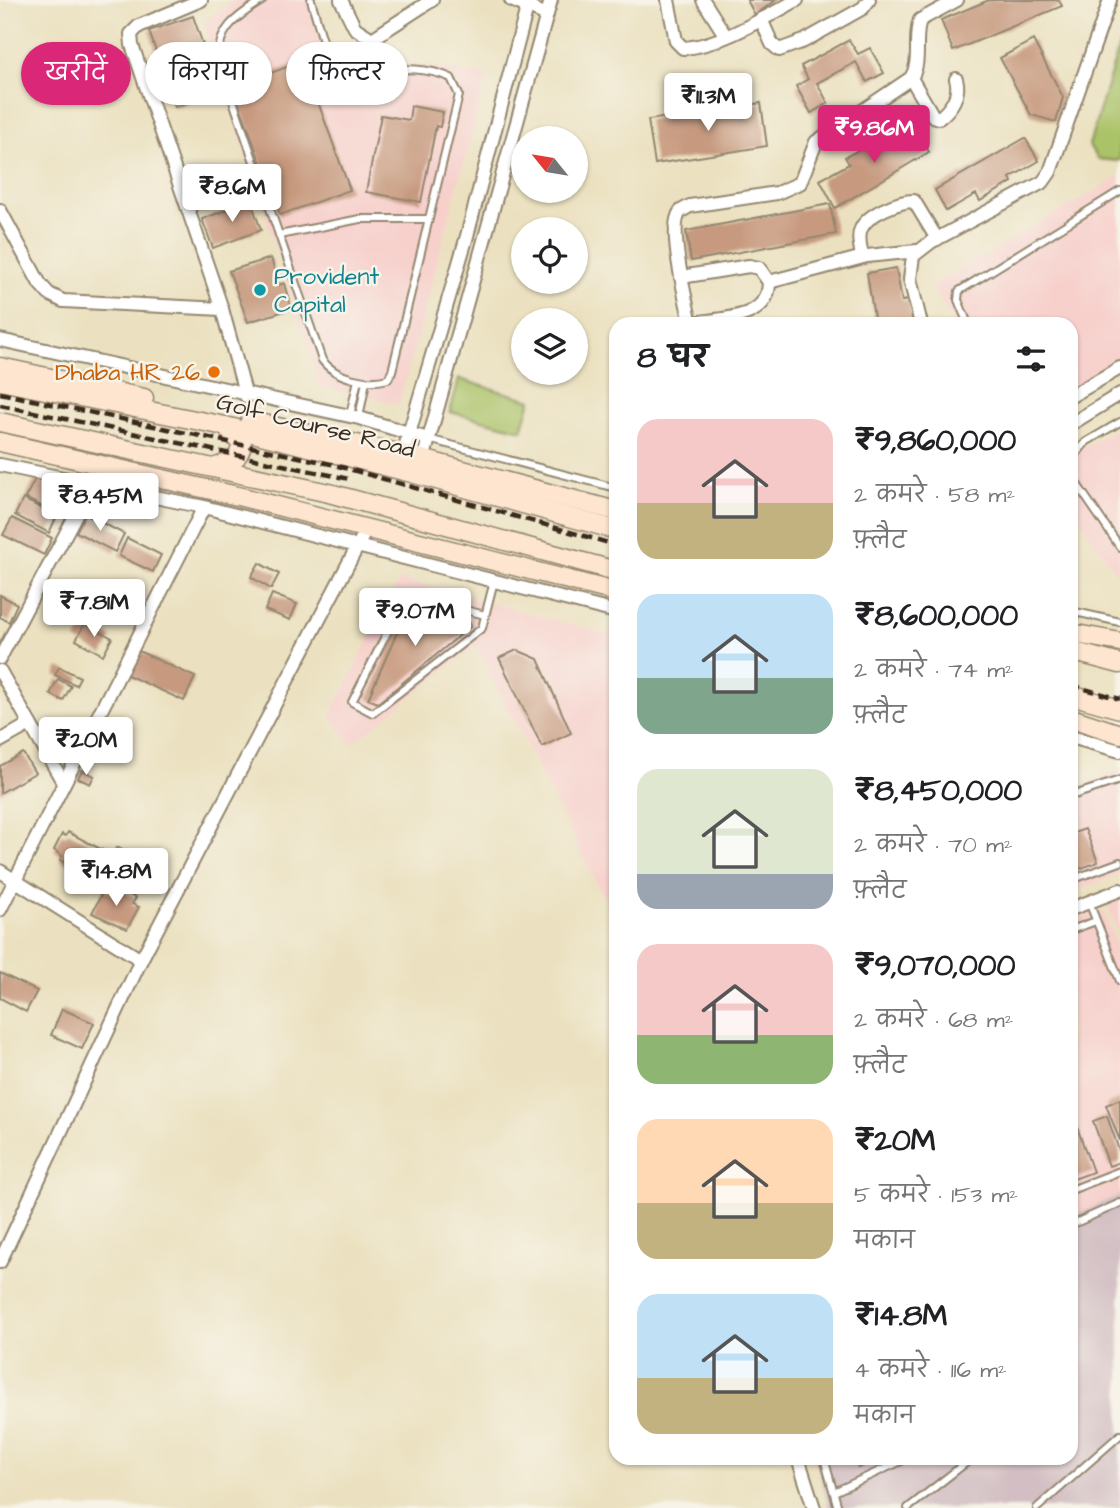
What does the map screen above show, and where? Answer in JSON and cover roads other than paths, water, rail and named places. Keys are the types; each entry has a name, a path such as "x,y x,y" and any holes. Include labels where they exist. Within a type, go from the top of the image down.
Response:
{"main road":[{"path":"0,367 403,454 609,509"},
{"name":"Golf Course Road","path":"0,381 225,426 609,528"},
{"path":"0,422 216,467 375,505 609,569"},
{"path":"216,467 231,463 240,454 242,444 225,426"},
{"path":"0,442 368,528 609,590"},
{"path":"518,503 523,485"},
{"path":"519,565 525,545"},
{"path":"1078,634 1120,642"},
{"path":"1078,653 1120,664"},
{"path":"1078,697 1120,709"},
{"path":"1078,720 1120,734"}],"street":[{"path":"201,0 139,26 131,34 132,46 222,309 246,396"},
{"path":"341,0 355,28 372,40 432,0"},
{"path":"511,0 528,4 547,15"},
{"path":"423,460 551,0"},
{"path":"703,0 725,35"},
{"path":"672,1 676,41 683,48 725,35 797,0"},
{"path":"761,19 772,44 779,50 804,41 863,8 869,0"},
{"path":"690,317 681,277 676,223 680,212 690,206 792,188 800,183 816,142 911,78 916,70 916,29 920,20 957,0"},
{"path":"769,282 862,257 895,251 917,251 1029,191 1051,172 1110,0"},
{"path":"403,454 467,236 528,4"},
{"path":"911,78 933,116 939,118 955,100 959,89 956,79"},
{"path":"486,167 505,171"},
{"path":"862,257 859,236 866,221 906,201 914,201 937,239"},
{"path":"0,212 40,284 49,294 63,301 222,309"},
{"path":"467,236 485,241"},
{"path":"917,251 910,267 910,279 919,317"},
{"path":"681,277 749,265 759,268 769,282 767,300 756,311 724,317"},
{"path":"0,340 246,396 355,417 428,439"},
{"path":"1078,392 1120,368"},
{"path":"1078,420 1120,394"},
{"path":"0,465 91,486 204,507 609,610"},
{"path":"0,658 91,486"},
{"path":"0,910 204,507"},
{"path":"0,1262 141,960 368,528"},
{"path":"0,671 63,782"},
{"path":"0,741 30,724"},
{"path":"1078,739 1120,751"},
{"path":"0,871 141,960"},
{"path":"1078,906 1120,890"},
{"path":"800,1465 814,1508"}],"lane":[{"path":"263,0 234,19 225,31 218,51 322,360 333,371 358,380 388,379 459,94 457,85 442,74 413,69 381,72 344,84 335,82 311,0"},
{"path":"965,317 958,300 959,290 1120,191"},
{"path":"279,235 360,219 428,219"},
{"path":"355,417 354,402 358,380"},
{"path":"355,417 362,404 366,381"},
{"path":"1078,452 1086,442 1120,422"},
{"path":"428,439 609,486"},
{"path":"1078,486 1120,547"},
{"path":"485,615 406,594 352,702 373,713 482,628 495,579"},
{"path":"1078,613 1120,622"},
{"path":"1078,794 1120,780"},
{"path":"1078,877 1120,862"},
{"path":"1088,902 1120,982"},
{"path":"1078,927 1096,921"},
{"path":"1078,1187 1120,1171"},
{"path":"1078,1222 1120,1203"},
{"path":"1037,1508 1120,1435"},
{"path":"826,1465 838,1508"},
{"path":"834,1492 893,1465"},
{"path":"908,1508 962,1465"}],"railway":[{"path":"0,393 331,464 609,543"},
{"path":"0,405 349,479"},
{"path":"1078,687 1120,699"}],"place":[{"name":"Provident Capital","path":"260,290"},
{"name":"Dhaba HR 26","path":"214,372"}]}
